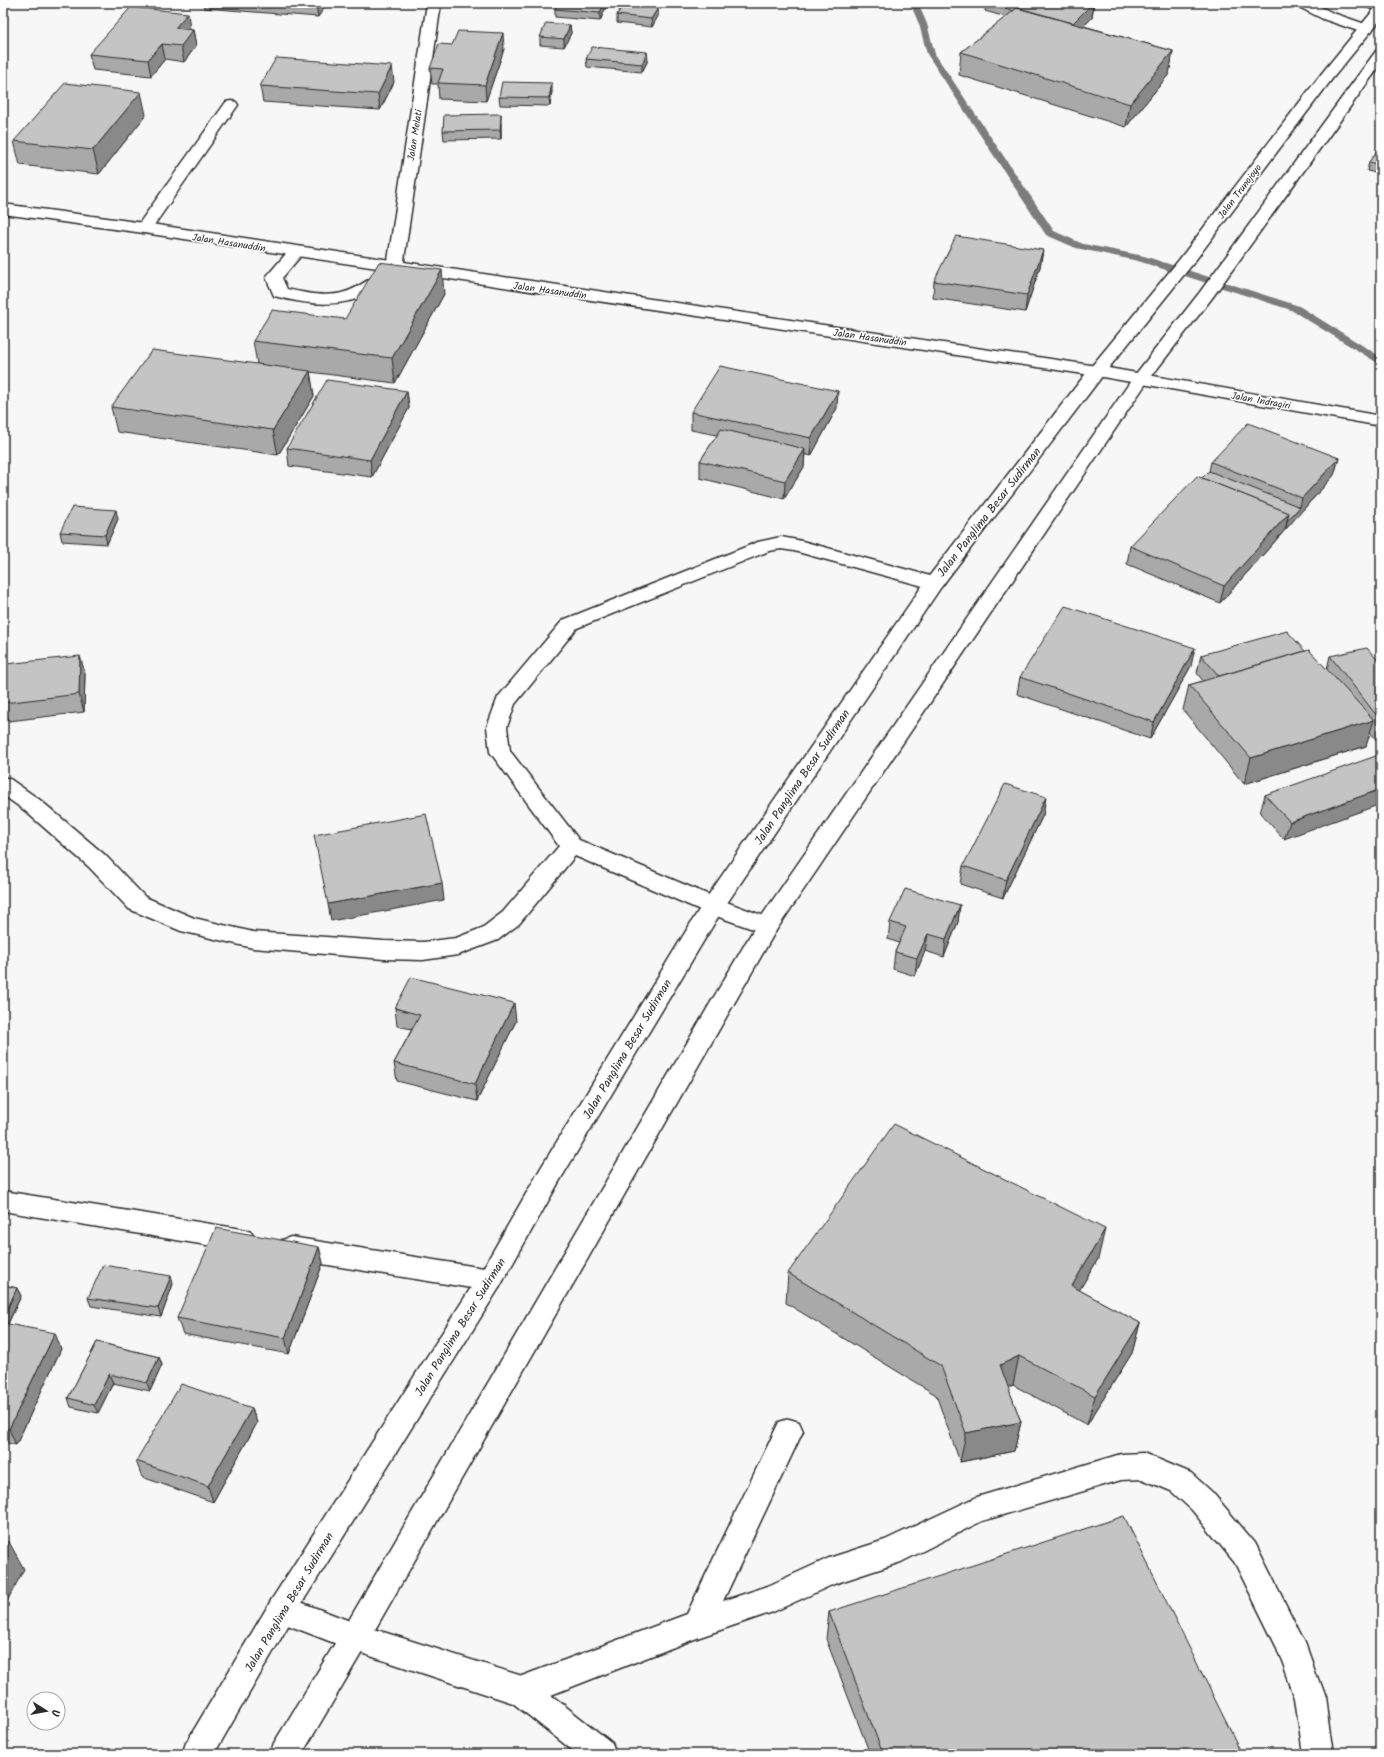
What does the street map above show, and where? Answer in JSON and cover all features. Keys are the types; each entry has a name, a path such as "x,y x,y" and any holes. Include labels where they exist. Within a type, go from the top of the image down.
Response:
{"main road":[{"name":"Jalan Melati","path":"395,267 434,3"},
{"path":"1302,3 1328,16 1366,28"},
{"path":"1368,3 1381,8"},
{"name":"Jalan Trunojoyo","path":"1096,371 1167,285 1322,82 1381,8"},
{"path":"285,1754 355,1637 767,926 1141,379 1206,295 1352,92 1378,63"},
{"path":"144,228 231,105"},
{"name":"Jalan Hasanuddin","path":"3,209 144,228 1141,379"},
{"path":"296,252 274,278 280,293 316,300 348,298 374,285 395,267"},
{"name":"Jalan Panglima Besar Sudirman","path":"197,1754 282,1609 490,1280 555,1166 713,906 934,583 1096,371"},
{"name":"Jalan Indragiri","path":"1141,379 1381,421"},
{"path":"767,926 713,906 571,846 500,752 497,727 505,702 570,624 765,546 781,544 795,545 934,583"},
{"path":"3,784 32,805 97,861 137,903 188,925 253,940 384,950 422,951 458,946 490,934 511,918 571,846"},
{"path":"3,1201 490,1280"},
{"path":"697,1624 789,1431"},
{"path":"522,1691 697,1624 773,1598 829,1572 891,1552 977,1510 1121,1467 1143,1466 1181,1482 1202,1501 1245,1553 1293,1650 1310,1698 1318,1754"},
{"path":"282,1609 355,1637 522,1691 600,1754"}],"building":[{"path":"558,3 604,3 600,13 555,9"},
{"path":"986,3 1025,3 1014,11"},
{"path":"1025,3 1093,3 1073,23 1019,8"},
{"path":"623,4 658,8 651,19 617,15"},
{"path":"131,7 188,13 175,28 193,30 181,46 162,44 148,60 89,54"},
{"path":"1017,8 1173,51 1130,104 961,52"},
{"path":"546,23 570,25 564,39 540,37"},
{"path":"458,31 503,33 485,85 438,83 443,69 430,68 439,44 452,45"},
{"path":"592,47 647,52 642,64 586,59"},
{"path":"276,58 392,66 378,94 260,86"},
{"path":"502,82 552,83 549,98 499,97"},
{"path":"65,83 141,92 93,150 14,141"},
{"path":"501,114 500,130 443,131 444,115"},
{"path":"1379,148 1381,148 1381,165 1369,162"},
{"path":"956,236 1043,250 1027,295 934,281"},
{"path":"379,262 442,270 392,358 253,341 272,310 345,319"},
{"path":"152,350 310,371 273,430 111,407"},
{"path":"720,366 838,391 811,438 691,412"},
{"path":"327,380 407,391 370,460 287,448"},
{"path":"1248,423 1339,458 1302,498 1211,462"},
{"path":"721,429 805,449 785,481 700,461"},
{"path":"1209,471 1300,507 1287,521 1289,513 1202,478"},
{"path":"1197,476 1289,513 1224,586 1130,546"},
{"path":"72,507 116,510 105,535 60,532"},
{"path":"1065,606 1195,648 1154,722 1020,677"},
{"path":"1287,631 1305,651 1219,676 1201,655"},
{"path":"1367,648 1381,664 1381,721 1330,656"},
{"path":"1309,650 1374,720 1251,758 1189,685"},
{"path":"80,656 79,694 4,703 6,664"},
{"path":"1376,756 1381,761 1381,789 1290,822 1265,795"},
{"path":"1005,784 1046,797 1006,880 963,866"},
{"path":"426,814 442,883 328,904 314,835"},
{"path":"905,889 960,905 946,939 928,934 917,958 895,952 906,927 890,922"},
{"path":"411,977 514,1003 475,1084 394,1063 420,1015 395,1008"},
{"path":"894,1124 1105,1229 1072,1286 1140,1323 1095,1396 1019,1356 1000,1365 1021,1422 966,1433 941,1366 788,1273"},
{"path":"216,1228 319,1247 285,1338 177,1318"},
{"path":"103,1265 171,1276 158,1308 88,1298"},
{"path":"3,1285 17,1288 3,1318"},
{"path":"3,1323 55,1333 9,1429 3,1428"},
{"path":"97,1342 159,1357 147,1383 109,1374 94,1405 68,1398"},
{"path":"181,1384 252,1408 208,1486 136,1461"},
{"path":"1124,1516 1242,1754 883,1754 829,1612"},
{"path":"3,1540 9,1542 3,1554"}],"waterway":[{"path":"914,3 923,24 931,54 1050,233 1080,246 1140,258 1295,308 1381,362"}]}
